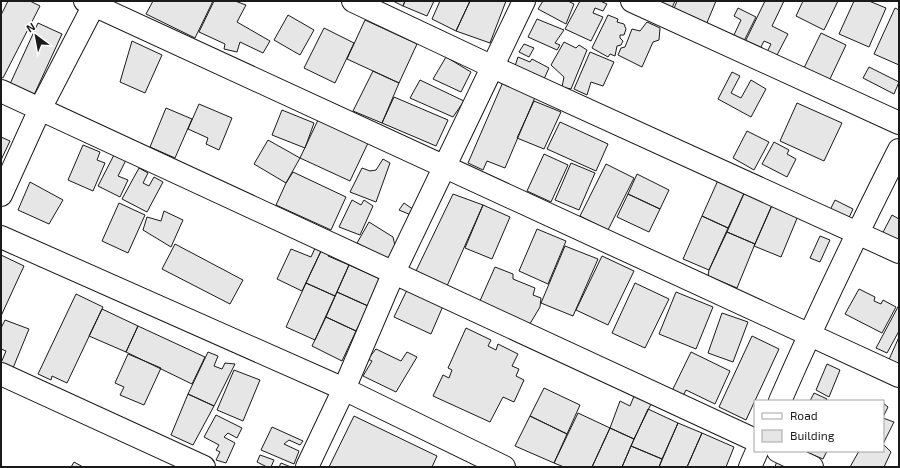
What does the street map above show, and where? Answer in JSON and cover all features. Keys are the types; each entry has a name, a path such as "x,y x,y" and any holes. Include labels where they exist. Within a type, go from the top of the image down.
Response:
{"street":[{"path":"353,1 493,67 899,252"},
{"path":"306,467 344,389 394,272 524,1"},
{"path":"632,1 899,123"},
{"path":"1,195 40,109 92,2 445,167 899,376"},
{"path":"1,91 754,440"},
{"path":"780,400 809,334 857,232 899,150"},
{"path":"1,237 344,389 504,467"},
{"path":"1,374 204,467"},
{"path":"750,467 757,452"},
{"path":"780,452 812,467"}],"building":[{"path":"8,1 30,1 40,6 3,78 1,77 1,15"},
{"path":"153,1 213,1 195,38 146,14"},
{"path":"214,1 235,1 246,5 237,22 270,41 263,53 240,42 237,52 224,49 225,44 199,32"},
{"path":"393,1 405,1 403,6"},
{"path":"405,1 434,1 427,16 403,6"},
{"path":"440,1 470,1 456,31 432,19"},
{"path":"470,1 506,1 490,43 456,31"},
{"path":"543,1 568,1 574,4 566,24 538,9"},
{"path":"580,1 600,1 607,4 603,11 595,8 593,13 603,17 591,41 565,29"},
{"path":"648,1 675,1 671,10"},
{"path":"677,1 716,1 706,25 673,11"},
{"path":"765,1 784,1 772,26 788,34 776,57 767,52 771,44 764,41 759,51 744,44"},
{"path":"803,1 838,1 824,30 796,16"},
{"path":"854,1 869,1 886,8 869,47 839,34"},
{"path":"738,8 756,17 743,43 733,37 741,20 734,16"},
{"path":"895,8 899,10 899,65 874,54"},
{"path":"288,15 314,30 300,55 274,40"},
{"path":"608,15 618,19 617,22 624,24 626,29 624,35 620,35 620,38 623,41 621,45 617,46 615,56 610,54 608,57 592,48"},
{"path":"537,19 564,30 555,43 560,45 557,50 528,37"},
{"path":"365,20 417,44 399,83 347,59"},
{"path":"647,22 660,28 659,40 653,42 642,67 618,55 621,48 625,47 632,29 640,31"},
{"path":"38,23 62,34 34,95 10,84"},
{"path":"324,28 354,43 335,83 304,68"},
{"path":"821,33 846,45 829,81 803,70"},
{"path":"132,41 162,55 145,93 120,82"},
{"path":"564,42 576,48 579,45 587,50 571,89 562,87 564,77 551,65"},
{"path":"524,44 534,48 529,57 519,52"},
{"path":"590,52 614,62 603,86 591,82 587,95 574,89"},
{"path":"446,57 471,72 461,92 433,79"},
{"path":"518,57 530,62 532,59 549,68 544,79 515,66"},
{"path":"869,67 899,82 894,94 863,78"},
{"path":"373,71 399,83 382,123 353,111"},
{"path":"732,72 740,76 731,93 741,98 751,80 766,89 751,117 718,99"},
{"path":"420,80 464,101 453,117 410,98"},
{"path":"503,82 536,95 505,168 487,161 483,170 468,163"},
{"path":"394,97 448,120 436,146 382,123"},
{"path":"534,101 561,112 544,149 517,138"},
{"path":"797,103 842,123 824,161 780,141"},
{"path":"199,104 232,118 219,150 206,144 208,138 188,129"},
{"path":"166,108 192,119 175,158 150,147"},
{"path":"282,110 314,123 305,148 272,135"},
{"path":"318,120 368,143 350,181 300,158"},
{"path":"560,122 608,144 596,171 547,149"},
{"path":"747,131 769,142 754,170 733,158"},
{"path":"1,137 10,141 1,160"},
{"path":"268,140 300,158 286,183 254,164"},
{"path":"774,142 789,150 787,154 796,159 787,177 762,164"},
{"path":"83,145 100,152 97,160 105,163 93,191 68,180"},
{"path":"115,153 127,158 118,176 128,180 120,197 98,186"},
{"path":"544,154 568,165 551,202 527,191"},
{"path":"383,159 390,163 376,202 350,192 362,168 370,171 376,170"},
{"path":"571,163 595,173 579,210 555,200"},
{"path":"606,164 634,178 608,230 580,216"},
{"path":"139,168 148,173 143,183 149,186 154,177 163,182 147,212 122,199"},
{"path":"293,172 346,197 331,230 276,205"},
{"path":"637,174 669,190 660,209 628,194"},
{"path":"719,178 746,189 728,228 702,216"},
{"path":"30,182 63,200 49,224 18,210"},
{"path":"746,189 774,201 755,244 727,232"},
{"path":"453,194 483,205 447,286 416,271"},
{"path":"628,194 660,209 649,232 617,217"},
{"path":"352,200 361,205 364,200 373,206 360,235 339,227"},
{"path":"835,200 853,209 847,222 828,214"},
{"path":"119,203 145,215 128,253 102,241"},
{"path":"404,203 414,210 411,215 399,210"},
{"path":"483,205 510,217 492,259 465,248"},
{"path":"772,205 798,216 781,257 754,246"},
{"path":"164,211 183,220 171,247 143,230 147,217 161,221"},
{"path":"892,215 899,219 899,248 880,238"},
{"path":"702,216 728,228 709,270 683,259"},
{"path":"369,222 393,237 395,246 389,260 357,243"},
{"path":"537,229 566,241 548,284 519,271"},
{"path":"727,232 755,244 737,288 708,276 709,270"},
{"path":"820,236 830,240 820,262 810,258"},
{"path":"175,244 243,280 230,304 162,269"},
{"path":"316,246 322,249 302,291 277,279 291,249 311,257"},
{"path":"565,246 598,259 573,316 541,303"},
{"path":"322,249 331,251 328,256 349,265 335,296 306,283"},
{"path":"1,255 24,266 1,316"},
{"path":"602,256 634,271 608,325 576,310"},
{"path":"349,265 380,279 368,306 337,292"},
{"path":"495,267 513,274 513,279 535,288 533,295 541,298 540,307 528,327 479,303"},
{"path":"306,283 335,296 315,340 286,327"},
{"path":"635,283 669,299 645,348 612,333"},
{"path":"859,289 875,297 874,301 881,304 883,300 896,307 882,333 845,314"},
{"path":"407,290 443,306 431,334 394,317"},
{"path":"337,292 368,306 356,331 326,317"},
{"path":"676,292 713,307 696,349 659,334"},
{"path":"76,294 103,307 67,383 52,376 51,380 38,374"},
{"path":"899,305 899,331 887,353 876,348"},
{"path":"102,309 138,326 126,352 89,336"},
{"path":"722,313 748,322 733,362 708,353"},
{"path":"326,317 356,331 342,361 312,346"},
{"path":"5,320 29,329 13,368 1,363 6,351 1,349 1,328"},
{"path":"138,326 205,357 192,384 126,352"},
{"path":"466,328 491,340 488,346 496,350 498,344 518,354 512,366 519,369 516,376 524,380 514,402 503,397 490,422 433,396 443,375 449,378 452,370 448,368"},
{"path":"752,336 779,349 746,420 719,407"},
{"path":"899,337 899,369 887,364"},
{"path":"376,349 401,361 407,352 417,357 396,392 363,376 372,361 368,359"},
{"path":"208,352 218,356 214,366 222,369 225,363 235,364 214,406 188,394"},
{"path":"691,352 730,371 715,404 686,390 683,396 672,391"},
{"path":"128,354 161,368 144,405 120,395 124,387 115,383"},
{"path":"827,364 840,370 829,397 816,390"},
{"path":"234,370 260,380 243,421 217,410"},
{"path":"544,388 580,405 567,434 530,416"},
{"path":"814,393 827,399 826,400 810,400"},
{"path":"188,394 214,406 193,445 171,435"},
{"path":"634,396 651,404 634,439 610,428 620,401 630,406"},
{"path":"884,404 888,407 884,415"},
{"path":"648,409 678,423 662,459 631,446"},
{"path":"578,413 610,428 592,467 564,467 554,463"},
{"path":"216,415 242,428 237,438 228,433 224,437 235,443 226,463 216,460 220,452 216,450 219,445 204,437"},
{"path":"354,416 437,456 432,467 329,467"},
{"path":"530,416 567,434 554,463 515,446"},
{"path":"884,418 894,422 884,442"},
{"path":"678,423 702,433 687,467 659,467"},
{"path":"272,427 303,441 300,445 289,440 284,444 299,451 294,464 261,450"},
{"path":"610,428 634,439 622,467 592,467"},
{"path":"702,433 734,447 726,467 687,467"},
{"path":"884,445 891,452 884,467 850,467 858,452 884,452"},
{"path":"631,446 662,459 659,467 622,467"},
{"path":"806,452 826,452 823,459"},
{"path":"260,455 274,460 271,467 267,467 257,462"},
{"path":"779,455 802,467 775,467"},
{"path":"74,462 83,467 71,467"},
{"path":"281,463 291,467 279,467"}]}
